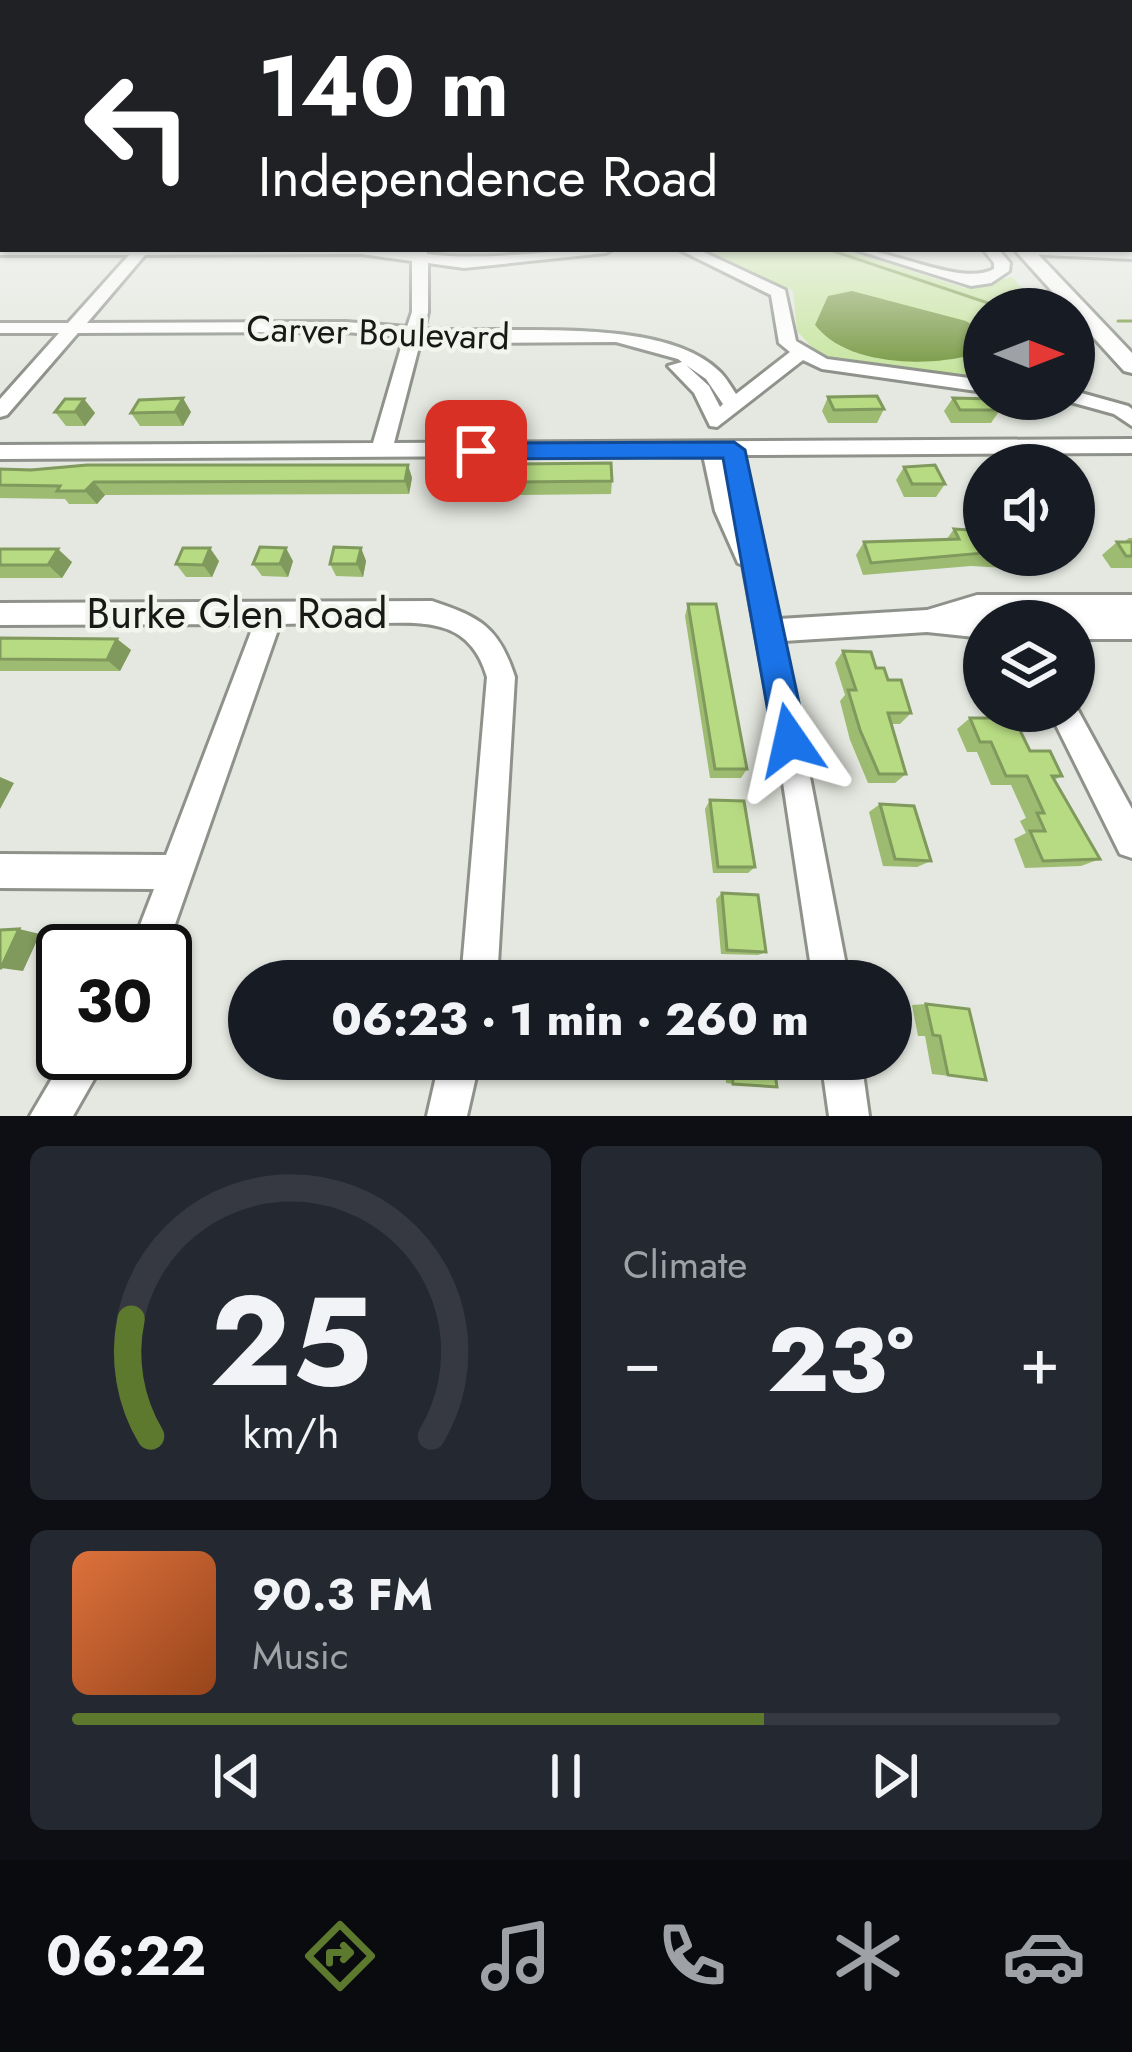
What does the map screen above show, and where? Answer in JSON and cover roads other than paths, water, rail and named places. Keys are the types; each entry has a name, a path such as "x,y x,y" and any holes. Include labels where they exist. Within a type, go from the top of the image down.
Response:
{"main road":[{"path":"1040,267 1132,366"}],"street":[{"path":"0,411 126,267"},
{"path":"381,451 420,313 423,267"},
{"path":"723,267 778,293 784,300 788,343 800,353 845,368 963,383"},
{"path":"923,267 971,281 986,280 1001,267"},
{"name":"Carver Boulevard","path":"0,328 648,342 700,365 733,404"},
{"name":"Carver Boulevard","path":"0,338 68,333"},
{"name":"Carver Boulevard","path":"410,338 639,351 686,371 717,421"},
{"path":"800,353 717,421 726,511 754,574 769,631 827,960"},
{"path":"1095,403 1121,410 1132,420"},
{"path":"0,452 1132,446"},
{"path":"1095,609 1132,606"},
{"name":"Burke Glen Road","path":"0,614 432,612 472,626 488,639 501,676 480,960"},
{"path":"158,924 272,613"},
{"path":"769,631 963,619"},
{"path":"1095,628 1132,628"},
{"path":"1074,732 1132,842"},
{"path":"0,871 178,872"},
{"path":"50,1116 73,1080"},
{"path":"447,1116 455,1080"},
{"path":"845,1080 849,1116"}],"waterway":[{"path":"881,267 963,295"},
{"path":"1118,321 1132,321"}]}
